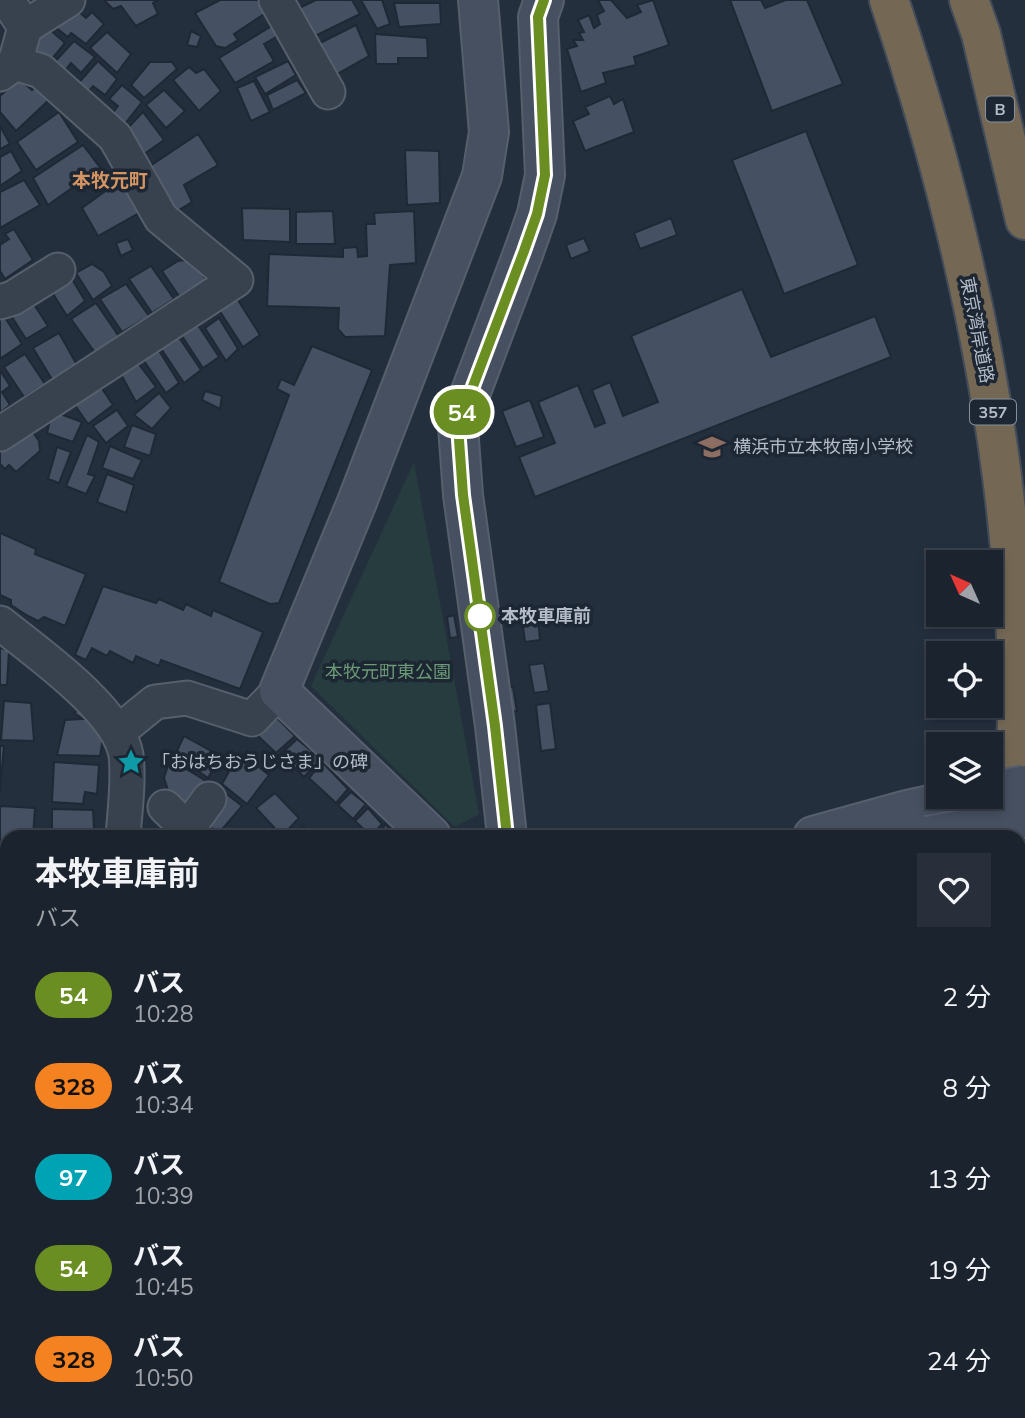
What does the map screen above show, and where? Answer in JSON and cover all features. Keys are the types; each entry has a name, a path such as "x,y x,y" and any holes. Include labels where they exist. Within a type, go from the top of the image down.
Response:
{"highway":[{"name":"東京湾岸道路","path":"889,0 944,182 972,301 997,438 1013,583 1017,727 1015,830"},
{"name":"B","path":"969,0 987,59 1025,220"},
{"path":"984,0 1025,122"}],"street":[{"path":"0,434 236,280 162,218 115,137 41,71 8,69 16,13 68,0"},
{"path":"276,0 328,92"},
{"path":"118,732 155,702 187,698 252,719 279,691 357,502 482,176 489,132 478,0"},
{"path":"506,830 463,495 458,426 537,214 545,175 538,17 544,0"},
{"path":"0,302 13,298 58,270"},
{"path":"0,623 69,681 118,732 125,753 124,829"},
{"path":"279,691 425,830"},
{"path":"1003,789 1025,785"},
{"path":"182,824 209,799"},
{"path":"835,830 926,806"},
{"path":"960,830 1025,818"}],"green space":[{"name":"本牧元町東公園","path":"414,462 479,814 455,827 311,686"}],"building":[{"path":"104,0 158,0 153,3 158,14 136,26 121,6 113,9"},
{"path":"220,0 258,0 264,14 234,34 238,40 225,48 216,46 195,13"},
{"path":"316,0 352,0 360,14 311,38 297,9"},
{"path":"361,0 382,0 390,24 377,29"},
{"path":"598,0 611,0 627,18 641,12 637,5 653,0 669,45 634,57 636,65 603,73 606,83 581,92 567,49 577,46 573,40 583,40 579,33 584,32 578,20 589,15 594,28 600,24 597,15 604,11"},
{"path":"730,0 761,0 765,8 786,0 807,0 843,84 772,111"},
{"path":"394,3 440,3 441,24 399,27"},
{"path":"73,7 86,18 92,12 104,24 86,44 71,33 68,37 55,27"},
{"path":"275,24 281,34 264,44 274,61 235,83 219,58"},
{"path":"356,25 369,56 330,78 314,46"},
{"path":"46,26 65,43 46,66 25,47"},
{"path":"191,31 201,36 197,47 187,45"},
{"path":"107,32 131,54 117,73 90,48"},
{"path":"375,34 427,38 428,58 398,58 398,64 376,64"},
{"path":"74,41 95,57 81,73 71,63 60,77 50,67"},
{"path":"98,61 117,79 105,95 93,86 83,98 74,88"},
{"path":"288,61 296,75 265,94 255,77"},
{"path":"150,62 172,62 177,69 144,98 131,85"},
{"path":"189,67 196,73 204,69 221,91 199,111 173,80"},
{"path":"19,79 32,90 43,83 52,97 16,131 0,112 0,96"},
{"path":"297,80 306,93 273,110 267,95"},
{"path":"254,81 270,112 251,121 237,88"},
{"path":"122,85 142,102 120,130 107,121 118,106 109,99"},
{"path":"164,90 185,111 166,128 146,105"},
{"path":"610,96 614,104 623,99 634,132 585,151 573,121 589,114 585,107"},
{"path":"59,112 78,142 36,170 17,142"},
{"path":"143,112 164,140 137,159 121,135"},
{"path":"0,126 10,144 0,149"},
{"path":"806,131 858,265 784,294 732,160"},
{"path":"198,134 218,165 184,185 192,202 174,213 147,168"},
{"path":"83,145 105,174 89,187 83,180 48,205 33,178"},
{"path":"405,150 439,151 440,203 407,205"},
{"path":"11,151 22,171 0,186 0,157"},
{"path":"24,180 40,205 0,228 0,192"},
{"path":"121,180 139,213 98,236 82,208"},
{"path":"242,208 290,209 290,242 243,240"},
{"path":"333,211 335,244 296,244 296,212"},
{"path":"414,211 416,263 390,265 385,336 345,337 338,329 339,308 267,306 269,254 343,257 343,248 357,247 358,257 367,256 366,224 375,224 374,213"},
{"path":"671,218 677,235 640,249 634,233"},
{"path":"14,229 33,260 5,279 0,271 0,245 9,239 5,234"},
{"path":"584,238 590,251 571,259 566,245"},
{"path":"128,239 133,250 121,256 116,243"},
{"path":"193,259 206,280 179,296 162,271 178,261"},
{"path":"92,264 104,272 112,286 93,300 76,273"},
{"path":"151,266 174,299 152,313 129,279"},
{"path":"72,279 85,301 67,316 50,289"},
{"path":"126,284 149,316 122,332 100,299"},
{"path":"742,289 771,357 875,316 891,357 535,497 519,457 555,443 538,402 578,385 595,427 605,423 592,390 610,382 623,416 658,402 631,336"},
{"path":"236,297 260,335 243,347 217,307"},
{"path":"33,303 48,326 26,339 10,314"},
{"path":"96,303 120,338 96,354 71,319"},
{"path":"4,316 22,344 0,359 0,318"},
{"path":"219,318 238,349 226,361 205,328"},
{"path":"194,319 219,357 203,368 178,330"},
{"path":"59,333 77,365 53,381 33,348"},
{"path":"176,333 201,370 184,383 158,344"},
{"path":"312,346 372,370 279,603 270,604 219,582 289,395 277,389 281,379 294,385"},
{"path":"158,349 179,383 166,393 142,358"},
{"path":"25,354 45,384 24,397 4,367"},
{"path":"135,359 156,387 136,402 118,369"},
{"path":"0,370 10,386 2,392 10,405 0,413"},
{"path":"99,384 113,405 88,424 72,401"},
{"path":"205,391 222,396 220,409 202,400"},
{"path":"159,393 171,408 152,429 134,415"},
{"path":"530,400 544,437 516,447 502,411"},
{"path":"117,410 128,426 106,443 93,426"},
{"path":"52,411 82,422 73,442 47,433"},
{"path":"28,425 39,441 40,451 16,472 9,465 5,469 0,464 0,446"},
{"path":"132,425 156,434 150,456 124,447"},
{"path":"87,435 99,442 88,474 95,476 86,494 66,486"},
{"path":"110,446 142,460 133,479 102,468"},
{"path":"57,447 71,452 59,483 48,479"},
{"path":"107,474 134,485 126,513 97,502"},
{"path":"0,533 36,549 35,554 86,574 65,626 44,617 38,621 0,595"},
{"path":"103,586 156,603 159,599 183,610 186,604 211,616 213,610 263,632 240,689 161,660 159,666 136,656 133,663 110,651 107,656 92,648 86,660 75,655"},
{"path":"537,608 540,640 525,642 521,610"},
{"path":"454,615 458,637 450,638 447,617"},
{"path":"0,648 9,650 7,685 0,685"},
{"path":"544,663 549,691 534,693 529,665"},
{"path":"513,687 517,711 509,712 505,688"},
{"path":"4,701 31,703 34,741 1,740"},
{"path":"550,703 556,749 541,751 536,705"},
{"path":"81,709 103,738 100,756 57,755 65,720 83,719 74,713"},
{"path":"275,716 295,736 276,753 258,736"},
{"path":"184,736 220,756 208,778 175,755"},
{"path":"297,739 321,759 304,777 281,754"},
{"path":"0,746 4,746 0,791"},
{"path":"240,752 269,775 247,804 222,784"},
{"path":"170,759 206,781 192,806 169,793 164,778"},
{"path":"54,762 99,765 97,794 85,792 83,804 52,802"},
{"path":"322,762 348,789 336,803 309,778"},
{"path":"224,792 242,806 222,830 215,830 206,824"},
{"path":"351,792 366,804 353,819 338,805"},
{"path":"275,793 299,818 288,830 276,830 256,808"},
{"path":"0,806 35,808 33,830 0,830"},
{"path":"368,808 382,824 376,830 365,830 355,821"},
{"path":"52,809 93,810 93,830 52,830"}],"bus line":[{"name":"54","path":"506,830 463,495 458,426 537,214 545,175 538,17 544,0"}],"place":[{"name":"横浜市立本牧南小学校","path":"712,447"},
{"name":"本牧車庫前","path":"480,616"},
{"name":"「おはちおうじさま」の碑","path":"131,762"}],"district":[{"name":"本牧元町","path":"110,180"}]}
